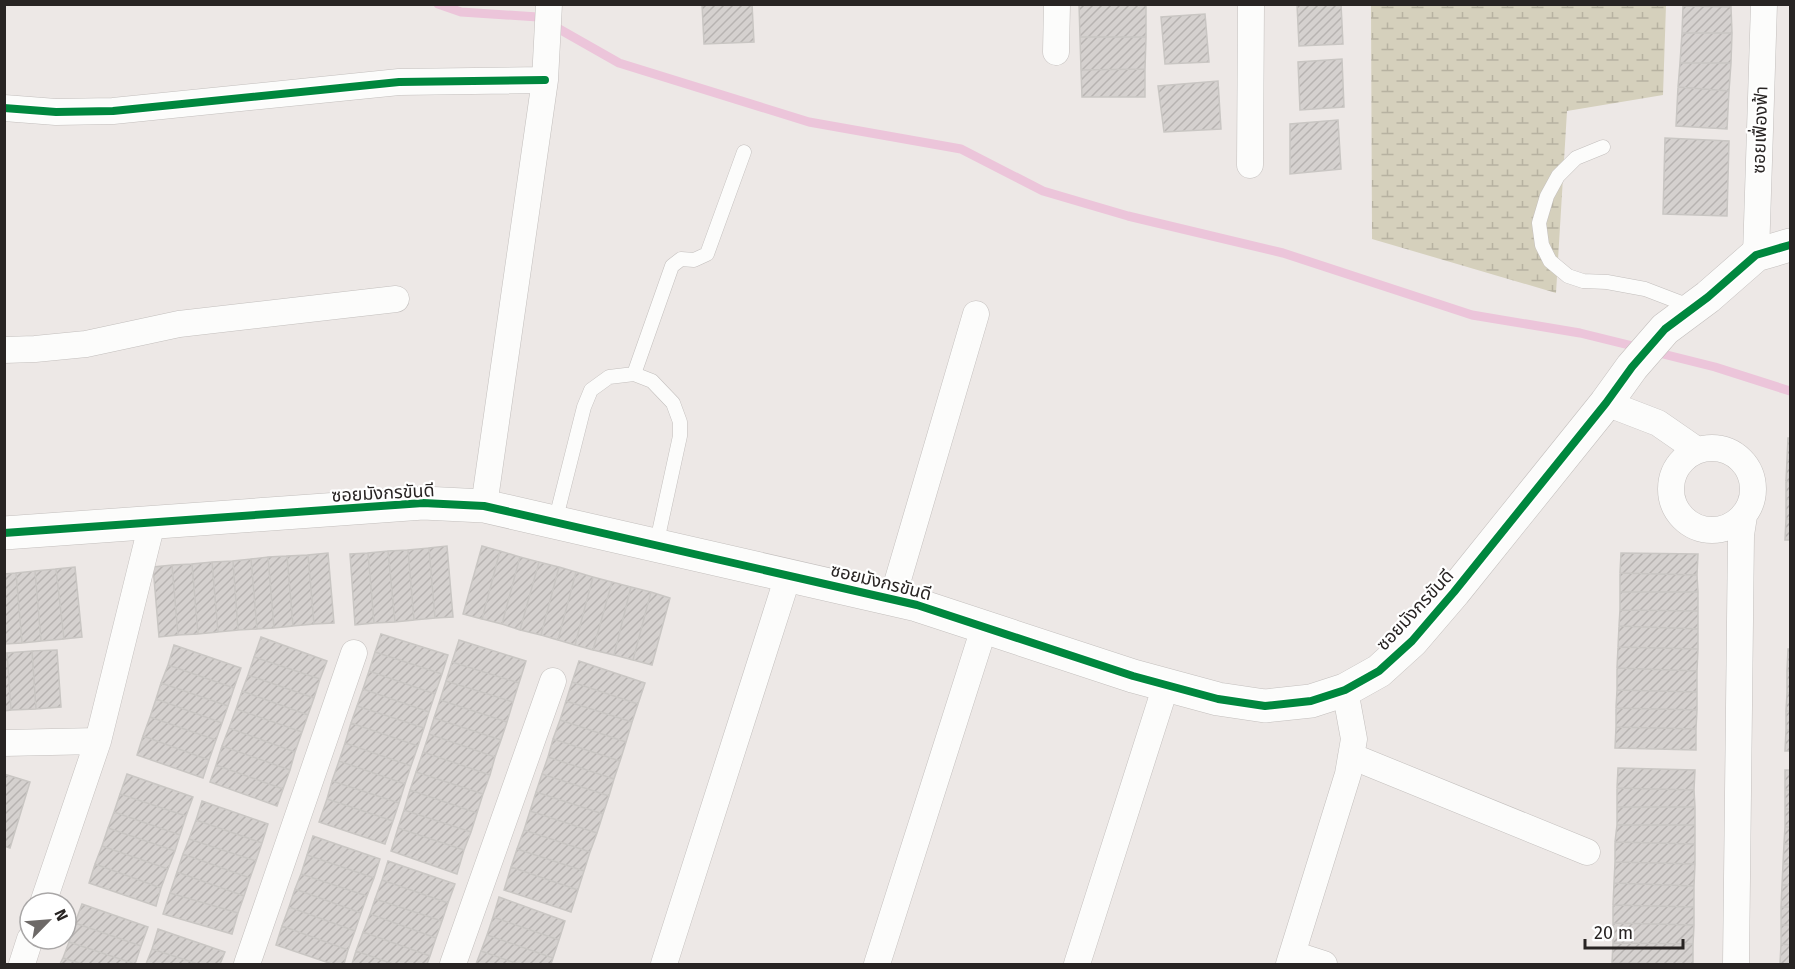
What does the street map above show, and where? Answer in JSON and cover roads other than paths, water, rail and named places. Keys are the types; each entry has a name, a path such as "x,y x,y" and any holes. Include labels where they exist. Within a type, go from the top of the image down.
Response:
{"street":[{"path":"484,506 545,80 549,4"},
{"path":"1056,52 1057,4"},
{"path":"1250,165 1251,4"},
{"name":"ซอยเฟื่องฟ้า","path":"1756,255 1764,4"},
{"path":"4,108 56,112 113,111 399,82 545,80"},
{"path":"1694,308 1756,255 1791,245"},
{"path":"4,350 86,344 179,324 396,299"},
{"name":"ซอยมังกรขันดี","path":"4,533 423,503 484,506 917,605 1166,685 1218,699 1265,706 1311,701 1345,690 1379,671 1412,641 1606,403 1632,367 1665,329 1694,308"},
{"path":"892,600 976,314"},
{"path":"1606,403 1658,423 1697,450"},
{"path":"1724,449 1736,455 1746,465 1752,477 1751,504 1744,516 1721,530 1707,531 1694,527 1675,507 1671,494 1671,480 1674,474 1685,457 1697,450 1724,449"},
{"path":"1736,964 1741,535 1744,516"},
{"path":"47,891 98,741 152,523"},
{"path":"664,964 788,576"},
{"path":"877,964 984,627"},
{"path":"247,964 354,653"},
{"path":"453,964 553,681"},
{"path":"1077,964 1166,685"},
{"path":"1324,964 1291,959 1348,774 1354,739 1345,690"},
{"path":"4,742 98,741"},
{"path":"1351,756 1587,852"}],"lane":[{"path":"1603,147 1576,158 1558,176 1547,196 1539,223 1542,245 1550,261 1568,276 1583,281 1607,282 1645,289 1694,308"},
{"path":"634,374 672,266 681,259 694,260 707,254 744,152"},
{"path":"555,522 584,407 591,390 609,378 634,374 652,381 673,403 680,422 680,436 656,546"}],"waterway":[{"path":"438,4 461,12 538,17 619,63 809,122 961,149 1043,191 1128,216 1283,253 1472,315 1580,333 1641,348"},
{"path":"1655,352 1715,367 1790,391"}]}
